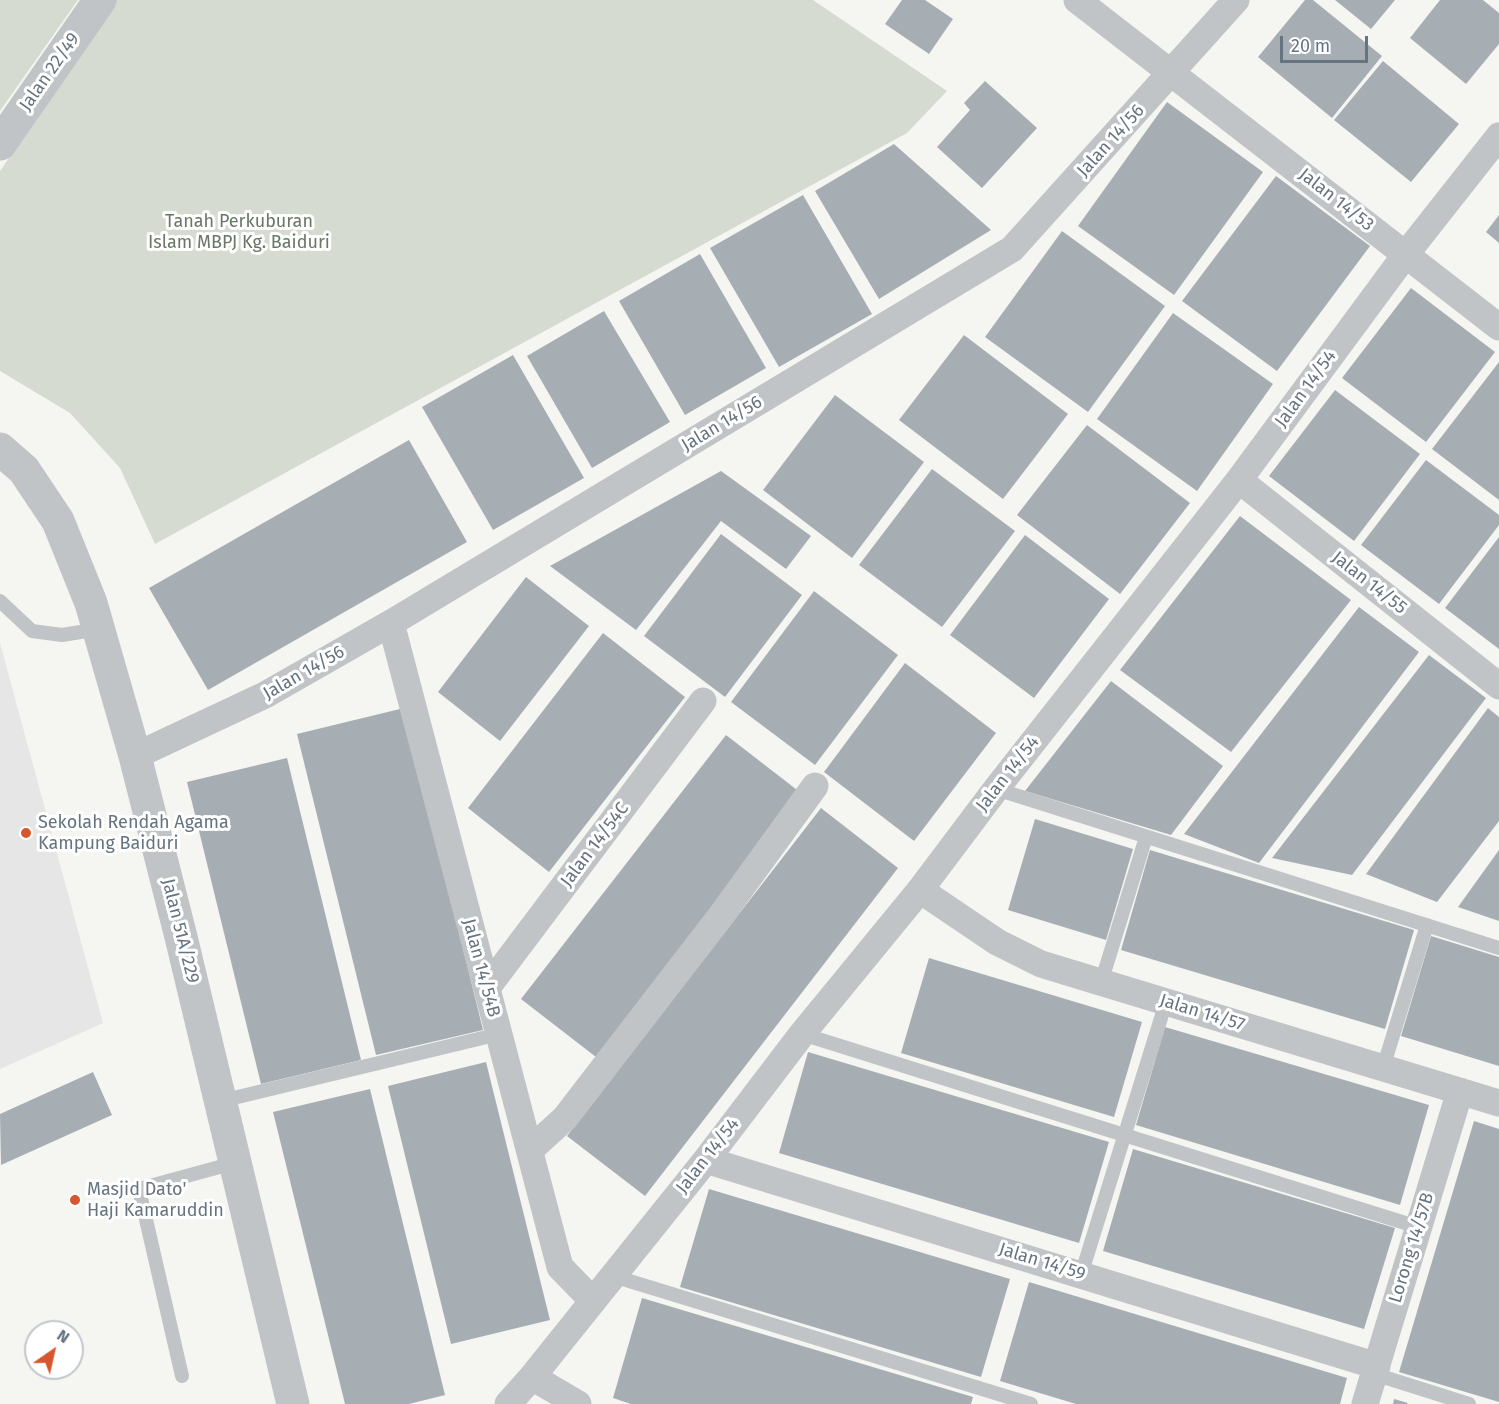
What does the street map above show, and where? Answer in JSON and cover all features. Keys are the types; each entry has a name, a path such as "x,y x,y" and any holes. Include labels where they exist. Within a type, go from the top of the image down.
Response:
{"street":[{"name":"Jalan 22/49","path":"0,144 100,0"},
{"name":"Jalan 14/53","path":"1077,0 1499,327"},
{"name":"Jalan 14/56","path":"135,756 265,695 391,623 1012,249 1173,73 1236,0"},
{"name":"Jalan 14/54","path":"507,1404 532,1377 706,1160 802,1034 920,890 996,789 1239,480 1406,254 1499,136"},
{"name":"Jalan 51A/229","path":"0,449 24,470 58,521 99,629 135,756 221,1101 292,1404"},
{"name":"Jalan 14/55","path":"1239,480 1499,686"},
{"name":"Jalan 14/54B","path":"391,623 560,1267 593,1301"},
{"name":"Jalan 14/54C","path":"487,988 703,701"},
{"path":"530,1150 565,1118 723,913 815,786"},
{"name":"Jalan 14/57","path":"920,890 996,942 1041,964 1499,1103"},
{"name":"Lorong 14/57B","path":"1365,1404 1460,1091"},
{"name":"Jalan 14/59","path":"706,1160 1082,1275 1375,1370"},
{"path":"532,1377 578,1404"}],"lane":[{"path":"0,601 32,631 62,635 99,629"},
{"path":"996,789 1499,948"},
{"path":"1101,983 1146,837"},
{"path":"1383,1068 1427,925"},
{"path":"1082,1275 1166,1002"},
{"path":"221,1101 499,1034"},
{"path":"802,1034 1418,1227"},
{"path":"182,1376 139,1189 234,1163"},
{"path":"613,1276 1031,1404"},
{"path":"1375,1370 1469,1404"},
{"path":"981,1404 986,1390"}],"shaded area":[{"name":"Sekolah Rendah Agama Kampung Baiduri","path":"0,643 103,1023 0,1069"}],"green space":[{"path":"0,0 78,0 0,111"},
{"name":"Tanah Perkuburan Islam MBPJ Kg. Baiduri","path":"116,0 813,0 947,91 907,133 155,544 120,468 70,413 0,371 0,171"}],"building":[{"path":"902,0 925,0 953,19 929,54 885,24"},
{"path":"1305,0 1313,0 1382,56 1332,118 1258,57"},
{"path":"1335,0 1395,0 1371,29"},
{"path":"1440,0 1483,0 1499,13 1499,44 1466,84 1410,38"},
{"path":"1383,61 1459,124 1411,182 1334,120"},
{"path":"985,81 1037,128 982,188 937,147 970,110 964,103"},
{"path":"1167,102 1263,172 1174,295 1078,226"},
{"path":"894,144 991,230 879,299 815,191"},
{"path":"1276,176 1370,246 1277,371 1182,301"},
{"path":"803,195 872,314 779,367 710,248"},
{"path":"1499,215 1499,243 1486,232"},
{"path":"1062,231 1165,306 1088,412 985,337"},
{"path":"700,254 766,368 685,415 619,301"},
{"path":"1411,288 1495,352 1426,442 1342,378"},
{"path":"604,311 670,422 592,468 527,356"},
{"path":"1173,313 1273,384 1197,491 1097,419"},
{"path":"964,335 1068,414 1003,499 899,420"},
{"path":"513,355 584,478 493,530 422,407"},
{"path":"1499,362 1499,500 1432,449"},
{"path":"1335,390 1420,454 1354,541 1269,476"},
{"path":"835,395 924,462 852,558 763,490"},
{"path":"1087,425 1190,503 1120,594 1017,515"},
{"path":"409,440 467,542 208,690 149,588"},
{"path":"1426,460 1499,515 1499,525 1439,604 1361,545"},
{"path":"932,469 1015,531 942,627 859,565"},
{"path":"721,471 811,536 786,569 721,521 636,630 550,566"},
{"path":"1240,516 1351,600 1231,752 1120,670"},
{"path":"721,534 802,595 725,697 644,636"},
{"path":"1025,535 1109,599 1034,698 950,635"},
{"path":"1499,537 1499,649 1445,608"},
{"path":"526,577 589,626 500,741 438,692"},
{"path":"814,591 898,655 815,765 731,702"},
{"path":"1359,607 1419,652 1259,863 1184,834"},
{"path":"603,633 685,697 549,872 468,808"},
{"path":"1429,655 1486,698 1352,875 1272,858"},
{"path":"905,663 996,733 914,841 824,772"},
{"path":"1111,681 1223,766 1171,835 1025,791"},
{"path":"404,708 483,1030 376,1055 297,734"},
{"path":"1488,708 1499,717 1499,821 1437,902 1366,874"},
{"path":"726,735 801,793 596,1057 521,999"},
{"path":"287,758 361,1060 261,1084 187,782"},
{"path":"821,808 898,868 645,1196 567,1136"},
{"path":"1035,819 1133,849 1106,940 1008,910"},
{"path":"1150,850 1414,930 1385,1029 1121,950"},
{"path":"1499,850 1499,921 1458,907"},
{"path":"1431,936 1499,957 1499,1066 1401,1036"},
{"path":"929,958 1142,1022 1114,1117 901,1053"},
{"path":"1165,1027 1429,1105 1400,1205 1136,1125"},
{"path":"808,1052 1109,1142 1079,1243 779,1153"},
{"path":"486,1062 550,1320 451,1344 388,1086"},
{"path":"93,1072 112,1115 1,1165 0,1114"},
{"path":"370,1089 445,1395 409,1404 345,1404 273,1112"},
{"path":"1474,1121 1499,1129 1499,1402 1399,1372"},
{"path":"1133,1149 1395,1228 1364,1329 1103,1251"},
{"path":"709,1189 1010,1279 981,1377 680,1287"},
{"path":"1029,1282 1347,1378 1340,1404 1076,1404 1000,1381"},
{"path":"642,1298 973,1397 971,1404 631,1404 613,1398"},
{"path":"1394,1399 1408,1403 1393,1404"}],"place":[{"name":"Sekolah Rendah Agama Kampung Baiduri","path":"26,833"},
{"name":"Masjid Dato' Haji Kamaruddin","path":"75,1200"}]}
